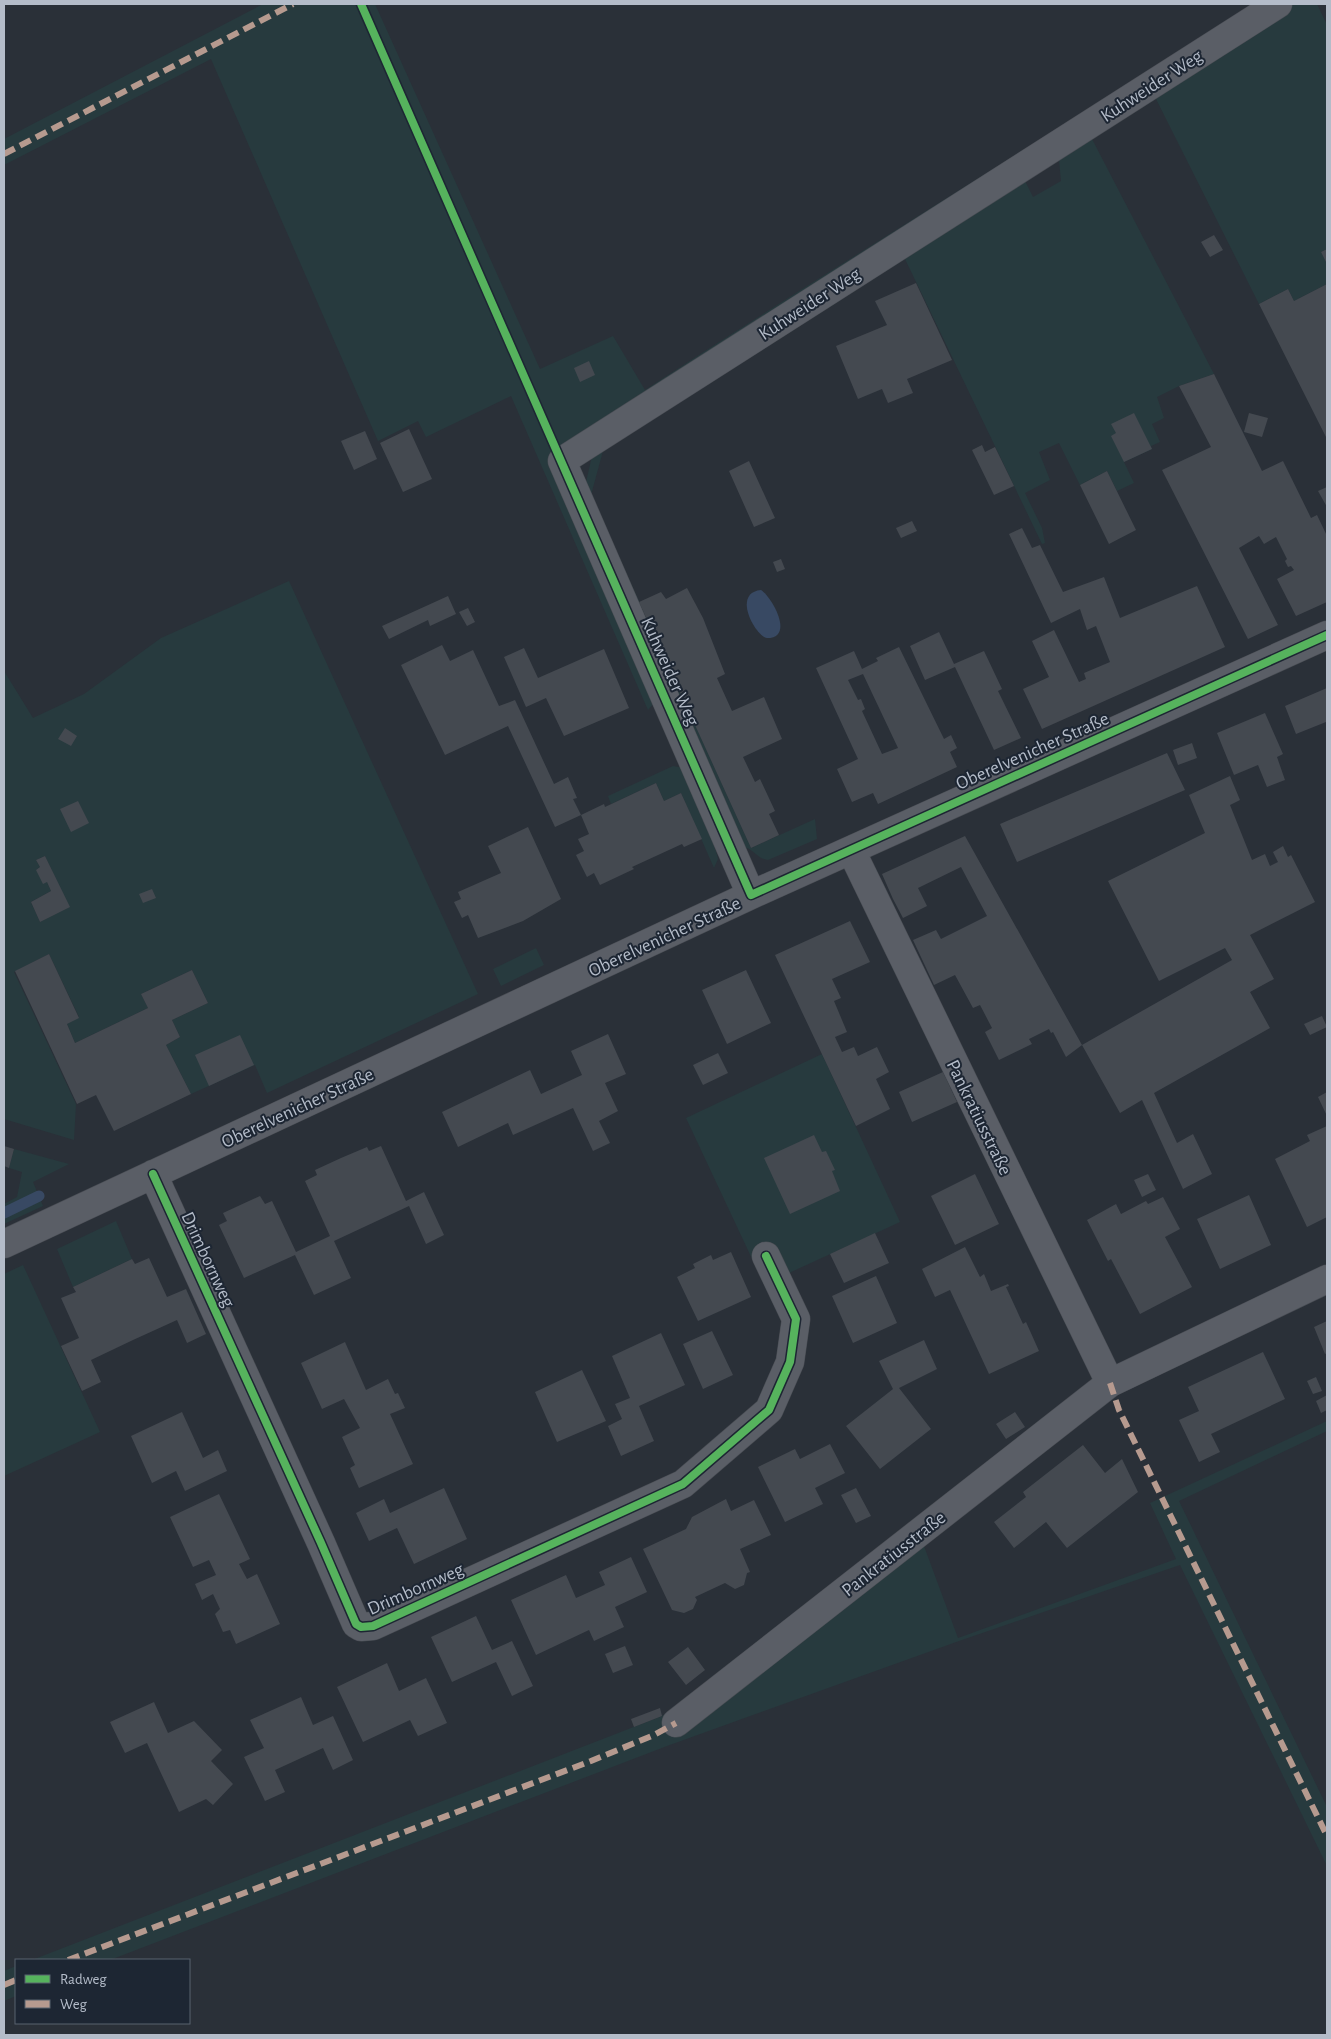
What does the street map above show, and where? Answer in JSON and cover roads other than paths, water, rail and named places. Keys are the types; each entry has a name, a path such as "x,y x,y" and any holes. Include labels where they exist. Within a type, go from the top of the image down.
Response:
{"street":[{"name":"Kuhweider Weg","path":"751,895 562,461 1278,4"},
{"name":"Oberelvenicher Straße","path":"4,1244 751,895 1327,635"},
{"name":"Pankratiusstraße","path":"851,850 1110,1383"},
{"name":"Drimbornweg","path":"153,1174 356,1624 360,1627 373,1626 683,1484 756,1422 769,1410 790,1362 796,1319 766,1256"},
{"name":"Pankratiusstraße","path":"676,1723 1110,1383 1327,1279"}],"water":[{"path":"761,590 771,600 779,617 780,625 779,631 775,636 767,638 762,636 752,623 747,606 748,599 752,593"}],"waterway":[{"path":"4,1213 39,1196"}]}
